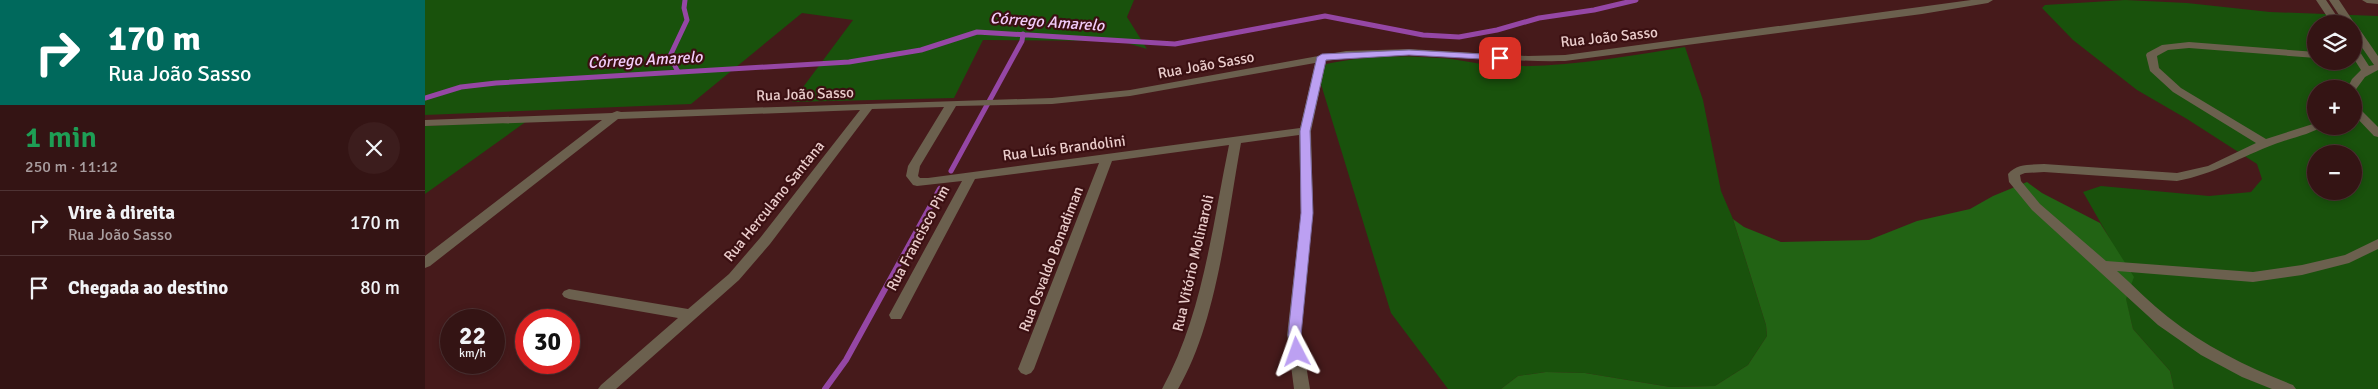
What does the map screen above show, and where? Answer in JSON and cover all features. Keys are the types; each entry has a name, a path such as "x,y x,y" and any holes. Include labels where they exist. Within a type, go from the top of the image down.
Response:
{"street":[{"path":"1910,12 1924,0"},
{"name":"Rua João Sasso","path":"425,123 617,114 1052,101 1130,93 1322,57 1409,52 1528,59 1565,58 1989,0"},
{"path":"2321,0 2331,15"},
{"path":"2334,0 2344,15"},
{"path":"2367,0 2378,1"},
{"path":"2362,41 2377,63"},
{"path":"2265,144 2177,90 2154,69 2151,54 2166,46 2189,45 2307,54"},
{"path":"1302,389 1294,335 1307,213 1305,131 1322,57"},
{"path":"2362,58 2377,63"},
{"path":"2355,80 2377,63"},
{"path":"2362,65 2367,71"},
{"name":"Rua Luís Brandolini","path":"952,103 914,166 912,176 917,182 1106,160 1305,131"},
{"name":"Rua Herculano Santana","path":"606,389 734,277 765,241 869,106"},
{"path":"425,263 617,114"},
{"path":"2362,117 2378,134"},
{"path":"2289,389 2247,373 2206,351 2163,321 2103,264 2035,207 2015,182 2014,174 2022,170 2045,168 2177,176 2197,174 2215,169 2265,144 2307,129"},
{"name":"Rua Vitório Molinaroli","path":"1170,389 1182,370 1198,322 1211,272 1236,141"},
{"name":"Rua Osvaldo Bonadiman","path":"1026,369 1106,160"},
{"name":"Rua Francisco Pim","path":"897,315 970,177"},
{"path":"2103,264 2253,276 2301,270 2349,258 2378,244"},
{"path":"569,294 691,315"}],"green space":[{"path":"425,0 1134,0 1127,17 1147,49 1120,41 983,40 954,98 792,102 853,20 802,13 691,104 425,115"},
{"path":"2125,0 2187,3 2270,12 2351,15 2307,15 2307,70 2362,70 2362,15 2378,16 2378,389 2174,389 2170,371 2133,329 2111,241 2083,192 2101,186 2209,196 2251,192 2262,179 2257,164 2187,119 2137,90 2073,40 2042,8 2045,5"},
{"path":"1685,47 1703,100 1721,191 1733,219 1766,325 1767,336 1748,365 1715,386 1670,387 1585,373 1546,372 1518,376 1501,389 1448,389 1391,313 1320,81 1326,64 1368,58 1411,57 1447,59 1500,66 1570,64"},
{"path":"527,121 425,194 425,126"},
{"path":"2027,182 2042,193 2100,223 2134,277 2126,299 2133,329 2170,371 2174,389 1501,389 1518,376 1546,372 1585,373 1670,387 1715,386 1748,365 1767,336 1766,325 1733,219 1744,227 1781,242 1869,240 1917,221 1970,209 1993,196"}],"waterway":[{"path":"678,72 670,56 687,20 684,8 685,0"},
{"name":"Córrego Amarelo","path":"1023,35 1175,44 1325,16 1423,35 1459,37 1497,30 1539,18 1594,10 1636,0"},
{"name":"Córrego Amarelo","path":"425,98 461,87 496,83 849,62 921,50 977,32 1023,35"},
{"path":"951,171 1022,41 1023,35"},
{"path":"825,389 846,360 940,189"}],"route":[{"path":"1297,352 1294,335 1307,213 1305,131 1322,57 1379,52 1409,52 1500,58"}]}
